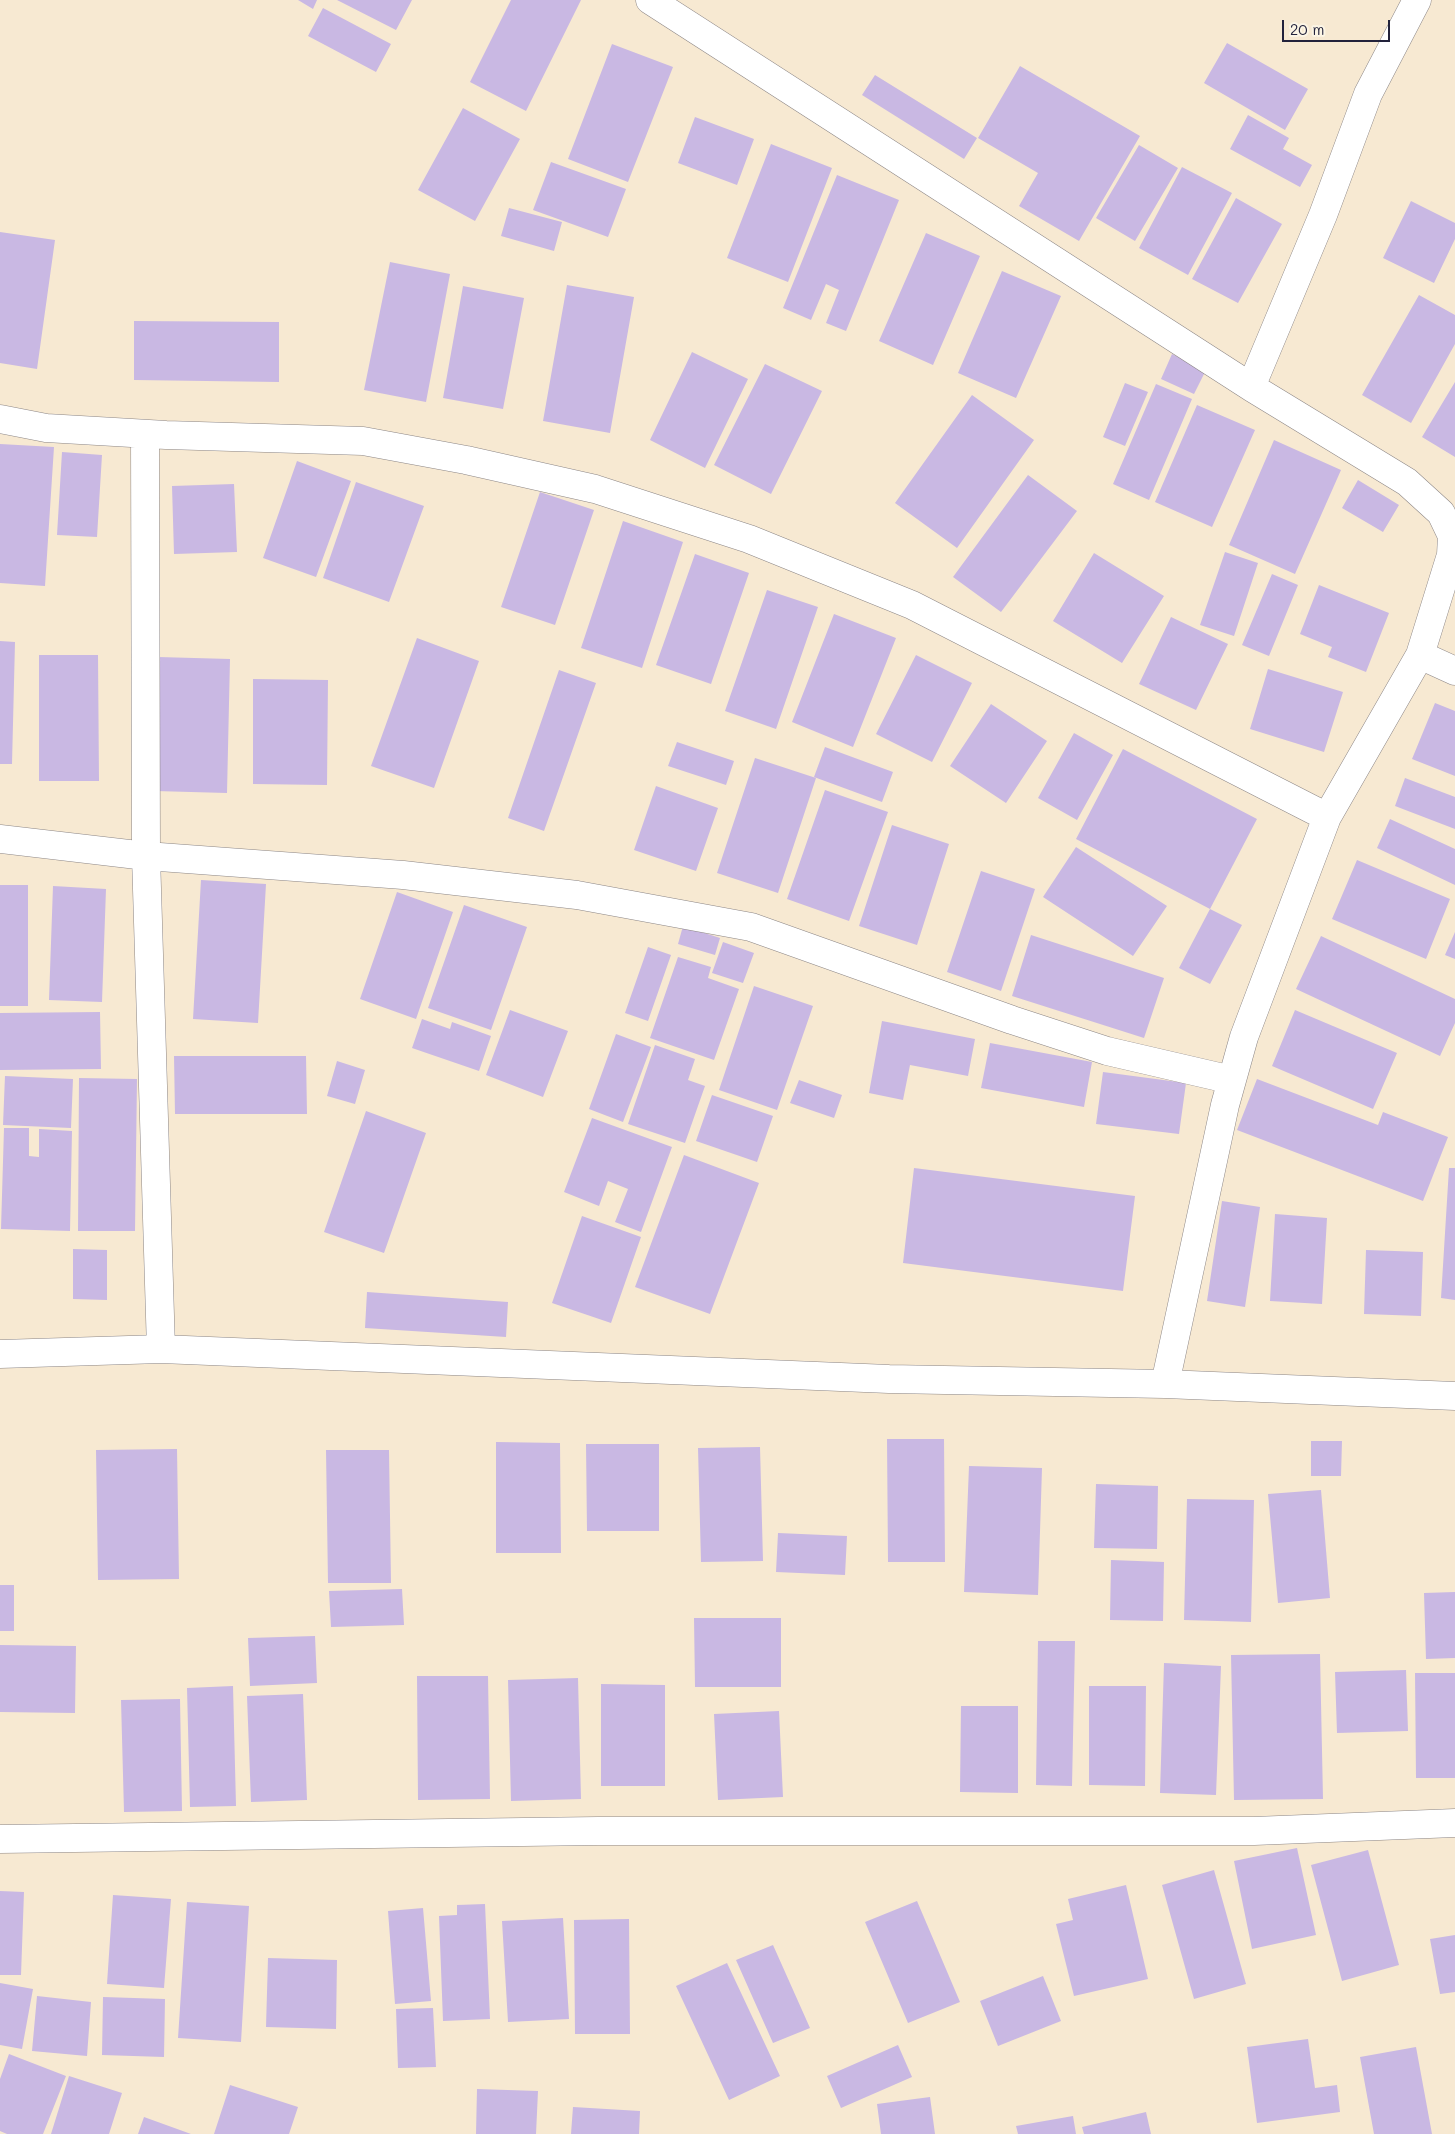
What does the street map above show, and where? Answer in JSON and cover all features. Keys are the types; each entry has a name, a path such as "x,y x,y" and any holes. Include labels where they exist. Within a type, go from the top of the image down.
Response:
{"street":[{"path":"650,0 1251,387 1406,482 1441,513 1452,536 1451,555 1420,655 1327,817 1244,1037 1223,1115 1165,1384"},
{"path":"1251,387 1323,215 1368,94 1417,0"},
{"path":"0,418 46,428 145,434 363,441 466,460 595,490 749,539 912,605 1327,817"},
{"path":"145,434 146,856 161,1349"},
{"path":"1420,655 1455,671"},
{"path":"0,840 146,856 403,875 577,895 752,927 1012,1020 1107,1051 1232,1080"},
{"path":"0,1354 161,1349 889,1379 1165,1384 1455,1396"},
{"path":"0,1839 598,1831 1254,1831 1455,1822"}],"building":[{"path":"298,0 317,0 313,9"},
{"path":"337,0 412,0 396,30"},
{"path":"511,0 581,0 526,111 470,82"},
{"path":"323,8 391,44 376,72 308,36"},
{"path":"1227,43 1308,89 1285,130 1204,83"},
{"path":"612,44 673,67 628,182 568,159"},
{"path":"1020,66 1140,136 1079,241 1019,206 1038,173 978,138"},
{"path":"875,75 977,138 964,159 862,95"},
{"path":"463,108 520,139 475,221 418,190"},
{"path":"1248,115 1289,138 1283,149 1312,165 1300,187 1230,149"},
{"path":"695,117 754,139 737,185 678,163"},
{"path":"771,144 832,168 788,282 727,258"},
{"path":"1139,145 1178,168 1135,241 1096,218"},
{"path":"551,162 626,189 608,237 533,210"},
{"path":"1182,167 1232,193 1188,275 1139,248"},
{"path":"837,175 899,200 846,331 826,323 839,290 826,284 811,320 783,308"},
{"path":"1236,198 1282,224 1238,303 1192,279"},
{"path":"1411,201 1455,223 1455,239 1434,283 1383,258"},
{"path":"509,208 562,222 554,251 501,236"},
{"path":"0,232 55,240 37,369 0,363"},
{"path":"926,233 980,256 933,365 879,341"},
{"path":"390,262 450,274 426,402 364,390"},
{"path":"1002,271 1061,296 1016,398 958,373"},
{"path":"567,285 634,297 610,433 543,421"},
{"path":"463,286 524,298 503,409 443,398"},
{"path":"1419,295 1455,315 1455,344 1411,423 1362,395"},
{"path":"134,321 279,322 279,382 134,380"},
{"path":"692,352 748,379 705,468 650,440"},
{"path":"1172,354 1206,370 1194,394 1161,379"},
{"path":"765,364 822,391 771,494 714,465"},
{"path":"1455,382 1455,457 1422,437"},
{"path":"1125,383 1148,392 1125,446 1103,437"},
{"path":"1156,384 1192,399 1149,500 1113,484"},
{"path":"972,395 1034,440 957,548 895,503"},
{"path":"1197,405 1255,430 1212,527 1155,502"},
{"path":"1274,440 1341,470 1295,574 1229,545"},
{"path":"0,444 54,447 45,586 0,583"},
{"path":"62,452 102,455 97,537 57,535"},
{"path":"297,461 351,481 316,577 263,558"},
{"path":"1028,475 1077,511 1001,612 953,577"},
{"path":"1358,480 1399,505 1383,532 1342,508"},
{"path":"356,482 424,506 389,602 323,578"},
{"path":"234,484 237,552 174,554 172,486"},
{"path":"540,492 594,510 555,625 501,607"},
{"path":"623,521 683,542 642,668 581,648"},
{"path":"1225,552 1258,563 1234,636 1200,625"},
{"path":"1094,553 1164,596 1122,663 1053,621"},
{"path":"695,554 749,573 711,684 656,665"},
{"path":"1272,574 1298,585 1269,656 1242,645"},
{"path":"1319,585 1389,613 1366,672 1328,657 1332,647 1300,634"},
{"path":"767,590 818,607 776,729 725,711"},
{"path":"834,614 896,638 853,747 792,722"},
{"path":"1171,617 1228,644 1196,710 1139,684"},
{"path":"417,638 479,661 434,788 371,766"},
{"path":"0,641 15,642 12,764 0,764"},
{"path":"39,655 98,655 99,781 39,781"},
{"path":"916,655 972,683 932,762 876,734"},
{"path":"158,657 230,659 227,793 155,791"},
{"path":"1268,669 1343,692 1324,752 1250,729"},
{"path":"559,670 596,683 544,831 508,818"},
{"path":"253,679 328,680 327,785 253,784"},
{"path":"1435,703 1455,711 1455,776 1412,759"},
{"path":"991,704 1047,741 1006,803 950,766"},
{"path":"1074,733 1113,755 1077,820 1038,798"},
{"path":"677,742 734,761 726,785 668,766"},
{"path":"825,747 893,772 882,802 814,777"},
{"path":"1123,749 1257,819 1210,909 1076,839"},
{"path":"755,758 816,778 778,893 717,873"},
{"path":"1405,778 1455,797 1455,829 1395,806"},
{"path":"656,786 718,808 696,871 634,850"},
{"path":"825,790 888,812 849,921 787,899"},
{"path":"1390,819 1455,849 1455,885 1377,848"},
{"path":"892,825 949,844 917,945 859,926"},
{"path":"1076,847 1167,906 1133,956 1043,897"},
{"path":"1357,860 1450,899 1426,959 1332,919"},
{"path":"981,871 1035,889 1001,991 947,972"},
{"path":"201,880 266,884 258,1023 193,1019"},
{"path":"0,885 28,885 28,1006 0,1006"},
{"path":"53,886 106,889 102,1002 49,1000"},
{"path":"397,892 453,912 416,1019 360,999"},
{"path":"464,905 527,927 491,1030 428,1008"},
{"path":"1210,909 1242,925 1210,984 1179,968"},
{"path":"683,926 720,938 715,955 678,944"},
{"path":"1455,932 1455,959 1445,955"},
{"path":"1031,935 1164,978 1144,1038 1012,996"},
{"path":"1321,936 1455,999 1455,1023 1440,1056 1296,989"},
{"path":"723,942 754,953 743,983 712,973"},
{"path":"648,947 671,955 648,1021 625,1013"},
{"path":"678,957 711,967 708,978 739,989 714,1060 650,1038"},
{"path":"754,986 813,1006 777,1110 719,1090"},
{"path":"510,1010 568,1031 543,1097 486,1075"},
{"path":"1295,1010 1397,1053 1373,1109 1272,1066"},
{"path":"100,1012 101,1069 0,1070 0,1013"},
{"path":"422,1019 450,1029 452,1022 491,1036 479,1071 412,1048"},
{"path":"882,1021 975,1039 968,1076 910,1065 903,1100 869,1093"},
{"path":"616,1034 651,1047 623,1122 589,1109"},
{"path":"990,1043 1092,1062 1084,1107 981,1088"},
{"path":"655,1045 695,1059 688,1080 705,1086 685,1143 628,1124"},
{"path":"174,1056 306,1056 307,1114 175,1114"},
{"path":"337,1061 365,1070 355,1104 327,1096"},
{"path":"1103,1072 1186,1083 1179,1134 1096,1124"},
{"path":"5,1076 73,1079 71,1128 3,1125"},
{"path":"79,1078 137,1079 135,1231 78,1231"},
{"path":"1257,1079 1378,1125 1383,1112 1448,1137 1423,1201 1237,1130"},
{"path":"799,1080 842,1095 834,1118 790,1103"},
{"path":"712,1095 773,1116 757,1162 696,1141"},
{"path":"366,1111 426,1133 384,1253 324,1232"},
{"path":"592,1118 672,1147 641,1232 615,1222 628,1189 608,1181 599,1206 564,1192"},
{"path":"4,1128 29,1128 29,1156 39,1157 39,1129 72,1131 70,1231 1,1229"},
{"path":"684,1155 759,1183 710,1314 635,1287"},
{"path":"914,1168 1135,1196 1123,1291 903,1263"},
{"path":"1449,1168 1455,1168 1455,1300 1441,1298"},
{"path":"1222,1201 1260,1207 1245,1307 1207,1301"},
{"path":"1275,1214 1327,1218 1322,1304 1270,1301"},
{"path":"582,1216 641,1237 611,1323 552,1303"},
{"path":"73,1249 107,1250 107,1300 73,1299"},
{"path":"1366,1250 1423,1252 1421,1316 1364,1314"},
{"path":"367,1292 508,1302 506,1337 365,1328"},
{"path":"887,1439 944,1439 945,1562 888,1562"},
{"path":"1311,1441 1342,1441 1341,1476 1311,1476"},
{"path":"496,1442 560,1443 561,1553 496,1553"},
{"path":"586,1444 659,1444 659,1531 587,1531"},
{"path":"760,1447 763,1561 701,1562 698,1448"},
{"path":"177,1449 179,1579 98,1580 96,1450"},
{"path":"326,1450 389,1450 391,1583 328,1583"},
{"path":"969,1466 1042,1468 1038,1595 964,1592"},
{"path":"1096,1484 1158,1486 1157,1549 1094,1548"},
{"path":"1321,1490 1330,1598 1278,1603 1268,1494"},
{"path":"1187,1499 1254,1500 1251,1622 1184,1620"},
{"path":"778,1533 847,1536 845,1575 776,1572"},
{"path":"1111,1560 1164,1562 1163,1621 1110,1620"},
{"path":"0,1585 14,1585 14,1631 0,1631"},
{"path":"402,1589 404,1625 331,1627 329,1591"},
{"path":"1455,1592 1455,1658 1426,1659 1424,1593"},
{"path":"694,1618 781,1618 781,1687 695,1687"},
{"path":"315,1636 317,1683 250,1686 248,1638"},
{"path":"1038,1641 1075,1641 1072,1786 1036,1785"},
{"path":"0,1645 76,1646 75,1713 0,1712"},
{"path":"1320,1654 1323,1799 1234,1800 1231,1655"},
{"path":"1164,1663 1221,1666 1216,1795 1160,1793"},
{"path":"1406,1670 1408,1731 1337,1733 1335,1672"},
{"path":"1415,1673 1455,1673 1455,1778 1416,1778"},
{"path":"417,1676 488,1676 490,1799 418,1800"},
{"path":"578,1678 581,1799 511,1801 508,1680"},
{"path":"601,1684 665,1685 665,1786 601,1786"},
{"path":"233,1686 236,1806 190,1807 187,1688"},
{"path":"1089,1686 1146,1686 1145,1786 1089,1785"},
{"path":"303,1694 307,1800 251,1802 247,1696"},
{"path":"180,1699 182,1811 124,1812 121,1700"},
{"path":"961,1706 1018,1706 1018,1793 960,1792"},
{"path":"779,1711 783,1797 718,1800 714,1714"},
{"path":"1297,1848 1316,1935 1252,1949 1234,1861"},
{"path":"1368,1850 1399,1965 1342,1981 1311,1865"},
{"path":"1214,1870 1246,1984 1194,1999 1162,1885"},
{"path":"1126,1885 1148,1979 1074,1996 1056,1924 1073,1920 1068,1899"},
{"path":"0,1891 24,1892 21,1975 0,1975"},
{"path":"113,1895 171,1899 164,1988 107,1984"},
{"path":"917,1901 960,2002 908,2023 865,1922"},
{"path":"187,1902 249,1906 241,2042 178,2038"},
{"path":"485,1904 490,2019 443,2021 439,1916 457,1915 457,1905"},
{"path":"423,1908 431,2001 395,2004 388,1911"},
{"path":"563,1918 569,2019 508,2022 502,1921"},
{"path":"629,1919 630,2034 575,2034 574,1920"},
{"path":"1455,1935 1455,1992 1440,1994 1430,1939"},
{"path":"773,1945 810,2028 773,2043 736,1960"},
{"path":"268,1958 337,1960 336,2029 266,2027"},
{"path":"727,1963 780,2076 729,2100 676,1986"},
{"path":"1043,1976 1061,2021 998,2046 980,2001"},
{"path":"0,1983 33,1989 22,2049 0,2045"},
{"path":"37,1996 91,2002 87,2056 32,2051"},
{"path":"103,1997 165,1999 164,2057 102,2055"},
{"path":"433,2008 436,2067 398,2068 396,2009"},
{"path":"1308,2039 1315,2088 1337,2085 1340,2112 1257,2123 1247,2047"},
{"path":"898,2045 912,2077 841,2108 827,2076"},
{"path":"1416,2047 1432,2134 1374,2134 1360,2057"},
{"path":"9,2054 66,2076 43,2134 7,2134 0,2131 0,2079"},
{"path":"69,2076 122,2093 109,2134 51,2134"},
{"path":"230,2085 298,2107 289,2134 214,2134"},
{"path":"477,2089 538,2091 536,2134 476,2134"},
{"path":"930,2097 935,2134 881,2134 877,2104"},
{"path":"573,2107 640,2111 639,2134 571,2134"},
{"path":"1146,2112 1151,2134 1084,2134 1082,2127"},
{"path":"1073,2116 1076,2134 1018,2134 1016,2126"},
{"path":"144,2117 191,2134 138,2134"}]}
